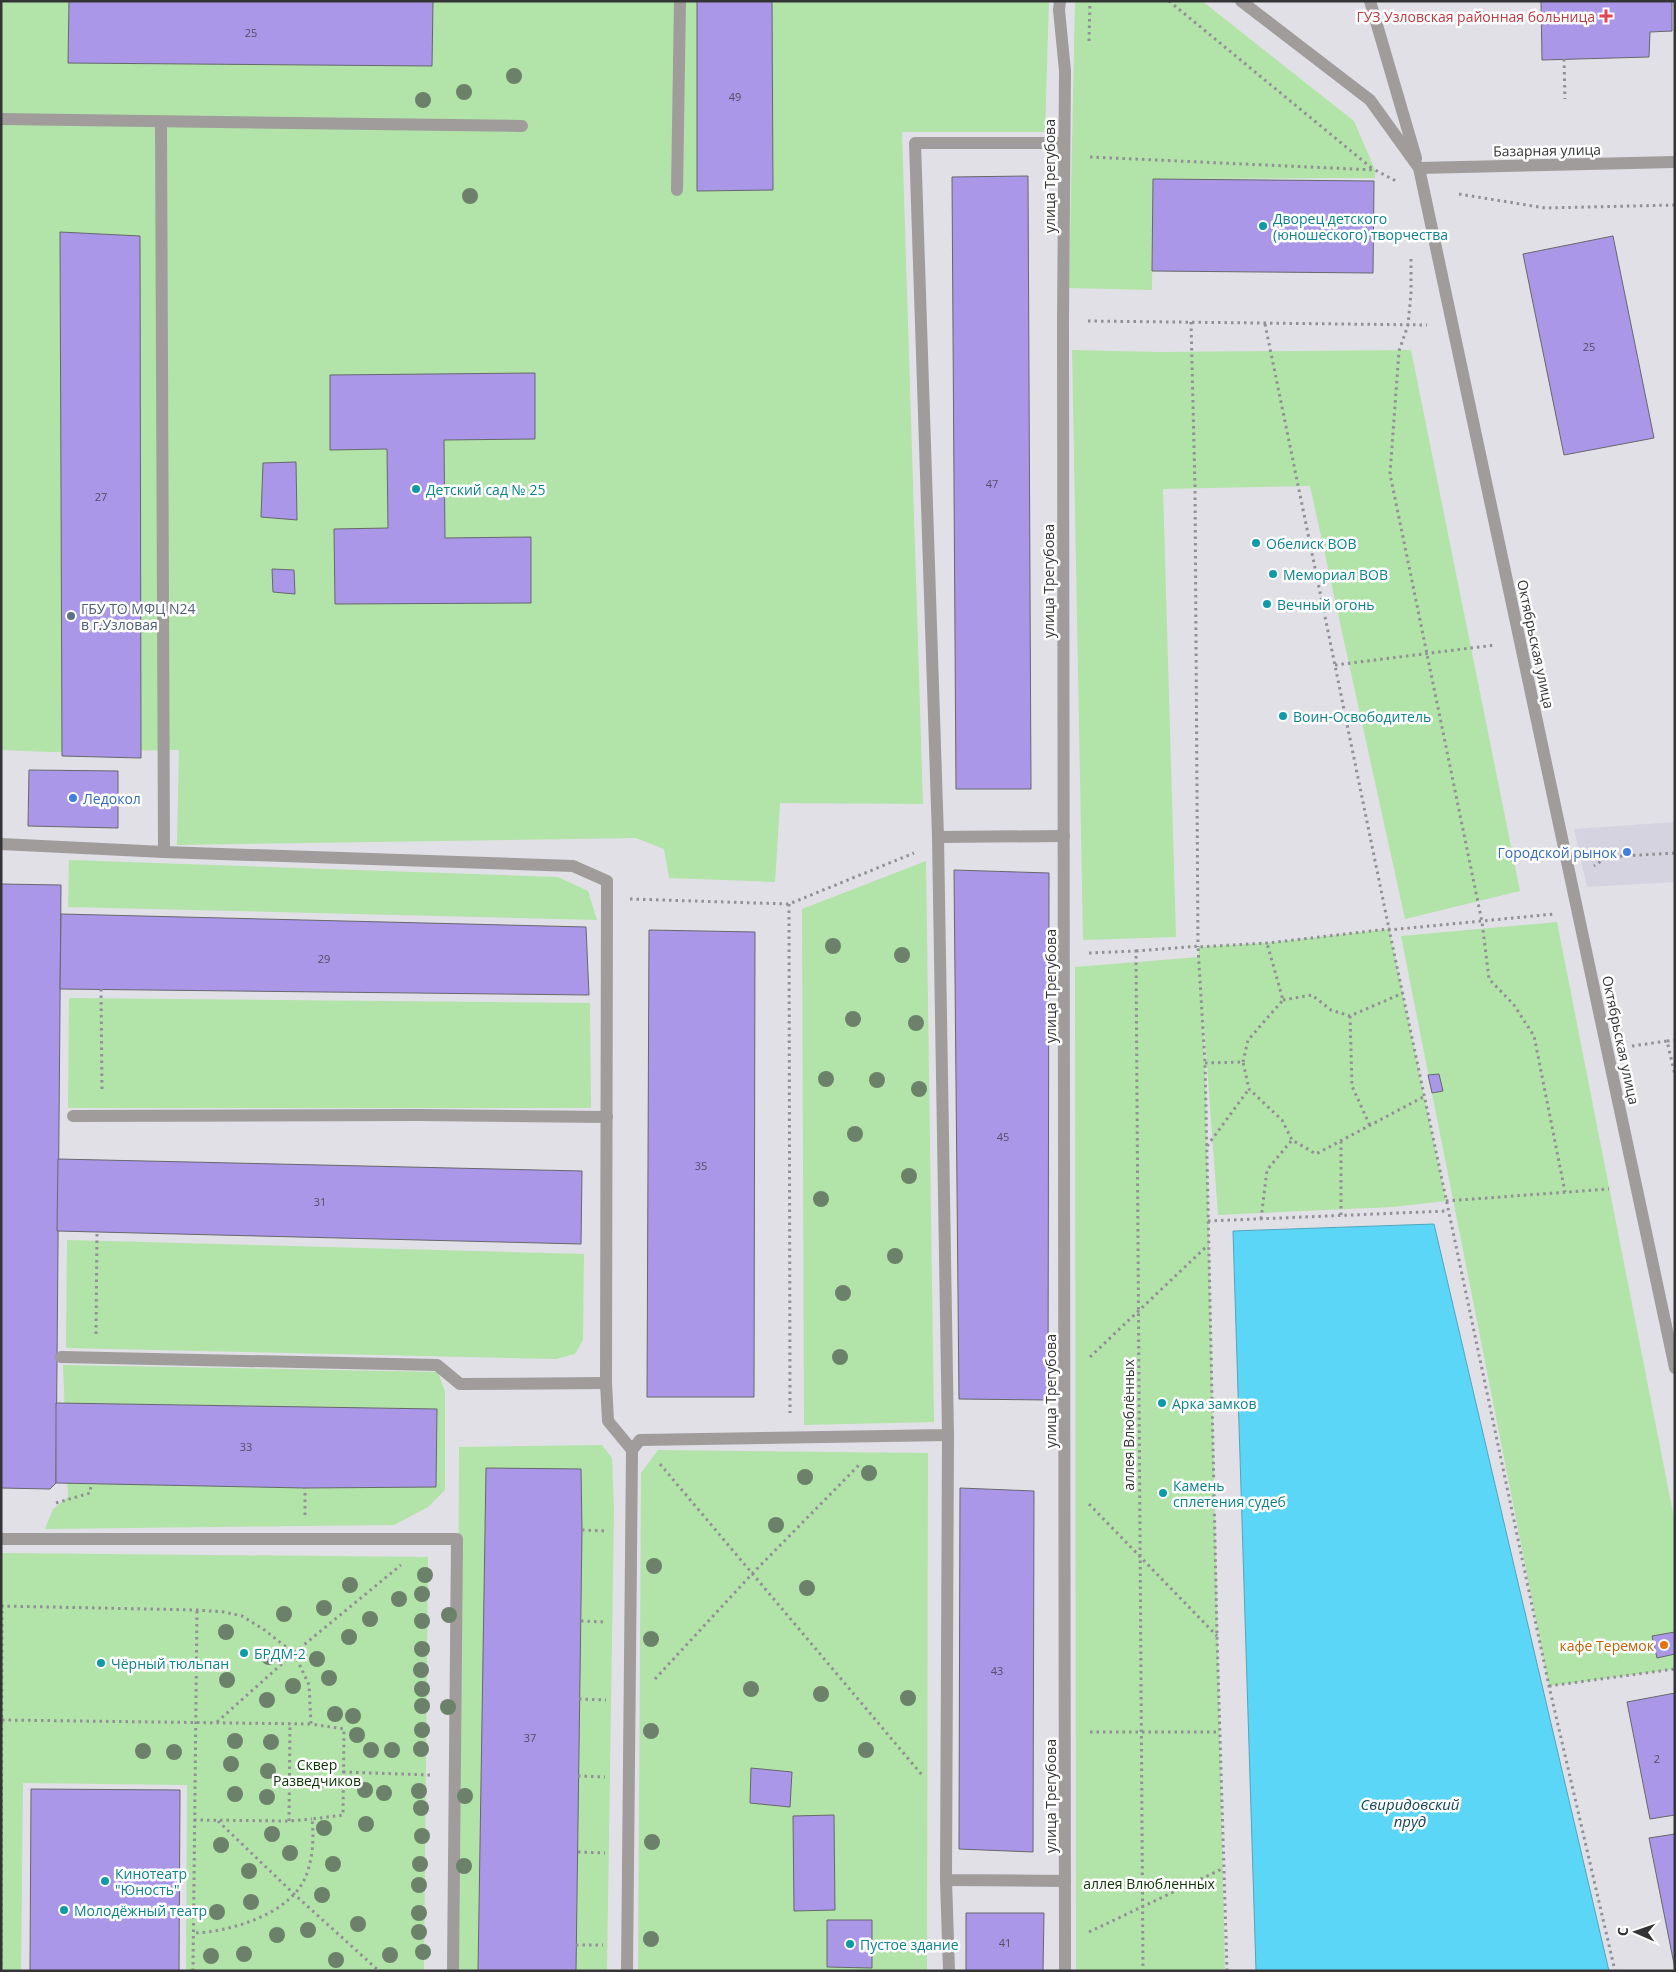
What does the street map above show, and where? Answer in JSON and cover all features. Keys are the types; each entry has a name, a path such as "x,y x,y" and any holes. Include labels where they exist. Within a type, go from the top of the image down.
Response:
{"street":[{"path":"677,190 680,1"},
{"name":"улица Трегубова","path":"1060,1 1065,72 1062,322 1065,955 1065,1971"},
{"name":"Октябрьская улица","path":"1241,1 1370,100 1419,168 1675,1368"},
{"path":"1370,1 1419,168"},
{"path":"1,119 522,126"},
{"path":"160,122 164,852"},
{"path":"948,1971 946,1804 948,1435 938,840 915,143 1064,149"},
{"name":"Базарная улица","path":"1419,168 1675,162"},
{"path":"938,840 1064,836"},
{"path":"1,844 164,852 573,866 607,881 606,1383 608,1421 636,1445 887,1435 948,1435"},
{"path":"73,1116 418,1115 607,1117"},
{"path":"61,1357 437,1364 460,1384 606,1383"},
{"path":"627,1971 630,1706 636,1445"},
{"path":"1,1538 457,1539 453,1971"},
{"path":"946,1880 1065,1881"}],"path":[{"path":"1169,1 1375,170 1401,183"},
{"path":"1564,59 1565,99"},
{"path":"1064,149 1375,170"},
{"path":"1453,193 1546,208 1675,205"},
{"path":"1411,254 1411,293 1408,325 1399,351 1390,474 1482,922 1489,979 1514,1004 1534,1036 1566,1192"},
{"path":"1062,322 1070,320 1453,326"},
{"path":"1191,322 1196,488 1198,946 1205,1063 1219,1732 1227,1971"},
{"path":"1265,324 1448,1212 1549,1686 1615,1971"},
{"path":"1335,665 1520,642"},
{"path":"607,898 789,904 938,840"},
{"path":"1607,857 1675,853"},
{"path":"789,904 790,1416"},
{"path":"1065,955 1267,943 1579,912"},
{"path":"1267,943 1283,1000"},
{"name":"аллея Влюблённых","path":"1136,951 1143,1971"},
{"path":"101,989 102,1116"},
{"path":"1404,993 1350,1016 1331,1010 1312,995 1283,1000 1248,1040 1243,1062 1249,1089 1282,1120 1292,1140 1316,1154 1425,1096"},
{"path":"1350,1016 1352,1086 1370,1126"},
{"path":"1630,1046 1675,1040"},
{"path":"1667,1041 1675,1076"},
{"path":"1205,1063 1243,1062"},
{"path":"1206,1146 1249,1089"},
{"path":"1261,1218 1267,1170 1292,1140"},
{"path":"1341,1142 1341,1215"},
{"path":"1446,1201 1609,1188"},
{"path":"1208,1221 1448,1212"},
{"path":"96,1358 97,1232"},
{"path":"1064,1381 1209,1244"},
{"path":"630,1706 751,1575 887,1435"},
{"path":"636,1445 751,1575 946,1804"},
{"path":"1065,1478 1217,1636"},
{"path":"56,1503 90,1493 90,1484"},
{"path":"217,1722 294,1653 430,1540"},
{"path":"1,1971 2,1606 197,1610 224,1612 242,1616 263,1629 294,1653 308,1685 311,1724"},
{"path":"193,1971 197,1610"},
{"path":"1549,1686 1675,1669"},
{"path":"2,1720 290,1722 344,1729 343,1815 289,1821 194,1820"},
{"path":"289,1821 290,1722"},
{"path":"1065,1732 1219,1732"},
{"path":"343,1772 455,1776"},
{"path":"193,1933 234,1927 278,1908 294,1894 305,1877 312,1854 312,1819"},
{"path":"218,1821 294,1894 379,1971"},
{"path":"1065,1943 1224,1868"}],"shaded area":[{"name":"Городской рынок","path":"1675,822 1675,882 1587,887 1574,829"}],"green space":[{"path":"1,1 1049,1 1045,132 902,132 923,804 780,803 775,882 669,878 664,849 636,838 177,845 179,750 49,752 1,750"},
{"path":"1075,1 1202,1 1354,121 1375,170 1375,178 1153,179 1152,290 1069,288"},
{"path":"1072,350 1161,352 1411,350 1520,891 1405,919 1310,486 1163,489 1176,937 1083,940"},
{"path":"69,860 558,877 588,891 597,920 68,907"},
{"path":"926,861 934,1422 804,1425 802,909"},
{"path":"1557,922 1675,1523 1675,1669 1549,1686 1401,936"},
{"name":"аллея Влюбленных","path":"1389,929 1446,1201 1392,1207 1218,1215 1202,999 1225,1971 1076,1971 1075,967 1199,957 1198,947 1267,943"},
{"path":"69,998 590,1003 591,1108 68,1108"},
{"path":"67,1240 584,1254 583,1340 575,1354 556,1359 66,1348"},
{"path":"63,1365 438,1372 445,1392 445,1490 428,1507 394,1525 45,1529 53,1509 68,1497"},
{"path":"602,1445 612,1458 614,1509 607,1971 457,1971 459,1447"},
{"path":"658,1450 928,1453 927,1971 638,1971 641,1473"},
{"name":"Сквер Разведчиков","path":"1,1553 428,1557 424,1971 186,1971 187,1785 23,1783 21,1971 1,1971"}],"water":[{"name":"Свиридовский пруд","path":"1434,1224 1609,1971 1256,1971 1233,1231"}],"building":[{"path":"69,1 433,1 432,66 68,63"},
{"path":"697,1 772,1 773,190 697,191"},
{"name":"ГУЗ Узловская районная больница","path":"1541,1 1672,1 1672,31 1650,32 1649,57 1542,60"},
{"path":"1028,176 1031,789 956,789 952,177"},
{"name":"Дворец детского (юношеского) творчества","path":"1153,179 1374,181 1373,273 1152,271"},
{"path":"60,232 140,236 141,758 62,756"},
{"path":"1613,236 1654,438 1564,455 1523,254"},
{"name":"Детский сад № 25","path":"535,373 535,439 444,440 445,538 531,537 531,603 335,604 334,529 388,528 387,449 330,450 330,375"},
{"path":"296,462 297,520 261,517 263,463"},
{"path":"272,569 294,570 295,594 273,592"},
{"name":"Ледокол","path":"29,770 118,771 118,828 28,826"},
{"path":"954,870 1049,873 1048,1400 959,1399"},
{"path":"1,884 61,885 56,1483 50,1489 1,1488"},
{"path":"61,914 586,927 589,995 60,989"},
{"path":"649,930 755,932 754,1397 647,1397"},
{"path":"1439,1074 1443,1091 1432,1093 1428,1075"},
{"path":"58,1159 582,1171 581,1244 57,1231"},
{"path":"56,1403 437,1409 436,1487 305,1488 56,1483"},
{"path":"486,1468 581,1469 582,1530 576,1971 478,1971"},
{"path":"960,1488 1034,1491 1033,1852 959,1849"},
{"name":"кафе Теремок","path":"1675,1632 1675,1654 1657,1658 1652,1636"},
{"path":"1675,1693 1675,1815 1650,1819 1627,1702"},
{"path":"751,1768 792,1772 790,1807 750,1803"},
{"name":"Кинотеатр \"Юность\"","path":"31,1789 180,1790 179,1971 30,1971"},
{"path":"834,1815 835,1910 794,1911 793,1816"},
{"path":"1675,1834 1675,1969 1649,1838"},
{"path":"966,1913 1044,1913 1043,1971 966,1971"},
{"name":"Пустое здание","path":"827,1920 872,1920 872,1968 827,1967"}],"place":[{"name":"ГУЗ Узловская районная больница","path":"1606,16"},
{"name":"Дворец детского (юношеского) творчества","path":"1263,226"},
{"name":"Детский сад № 25","path":"416,489"},
{"name":"Обелиск ВОВ","path":"1256,543"},
{"name":"Мемориал ВОВ","path":"1273,574"},
{"name":"Вечный огонь","path":"1267,604"},
{"name":"ГБУ ТО МФЦ N24 в г.Узловая","path":"71,616"},
{"name":"Воин-Освободитель","path":"1283,716"},
{"name":"Ледокол","path":"73,798"},
{"name":"Городской рынок","path":"1627,852"},
{"name":"Арка замков","path":"1162,1403"},
{"name":"Камень сплетения судеб","path":"1163,1493"},
{"name":"кафе Теремок","path":"1664,1645"},
{"name":"БРДМ-2","path":"244,1653"},
{"name":"Чёрный тюльпан","path":"101,1663"},
{"name":"Кинотеатр \"Юность\"","path":"105,1881"},
{"name":"Молодёжный театр","path":"64,1910"},
{"name":"Пустое здание","path":"850,1944"}]}
